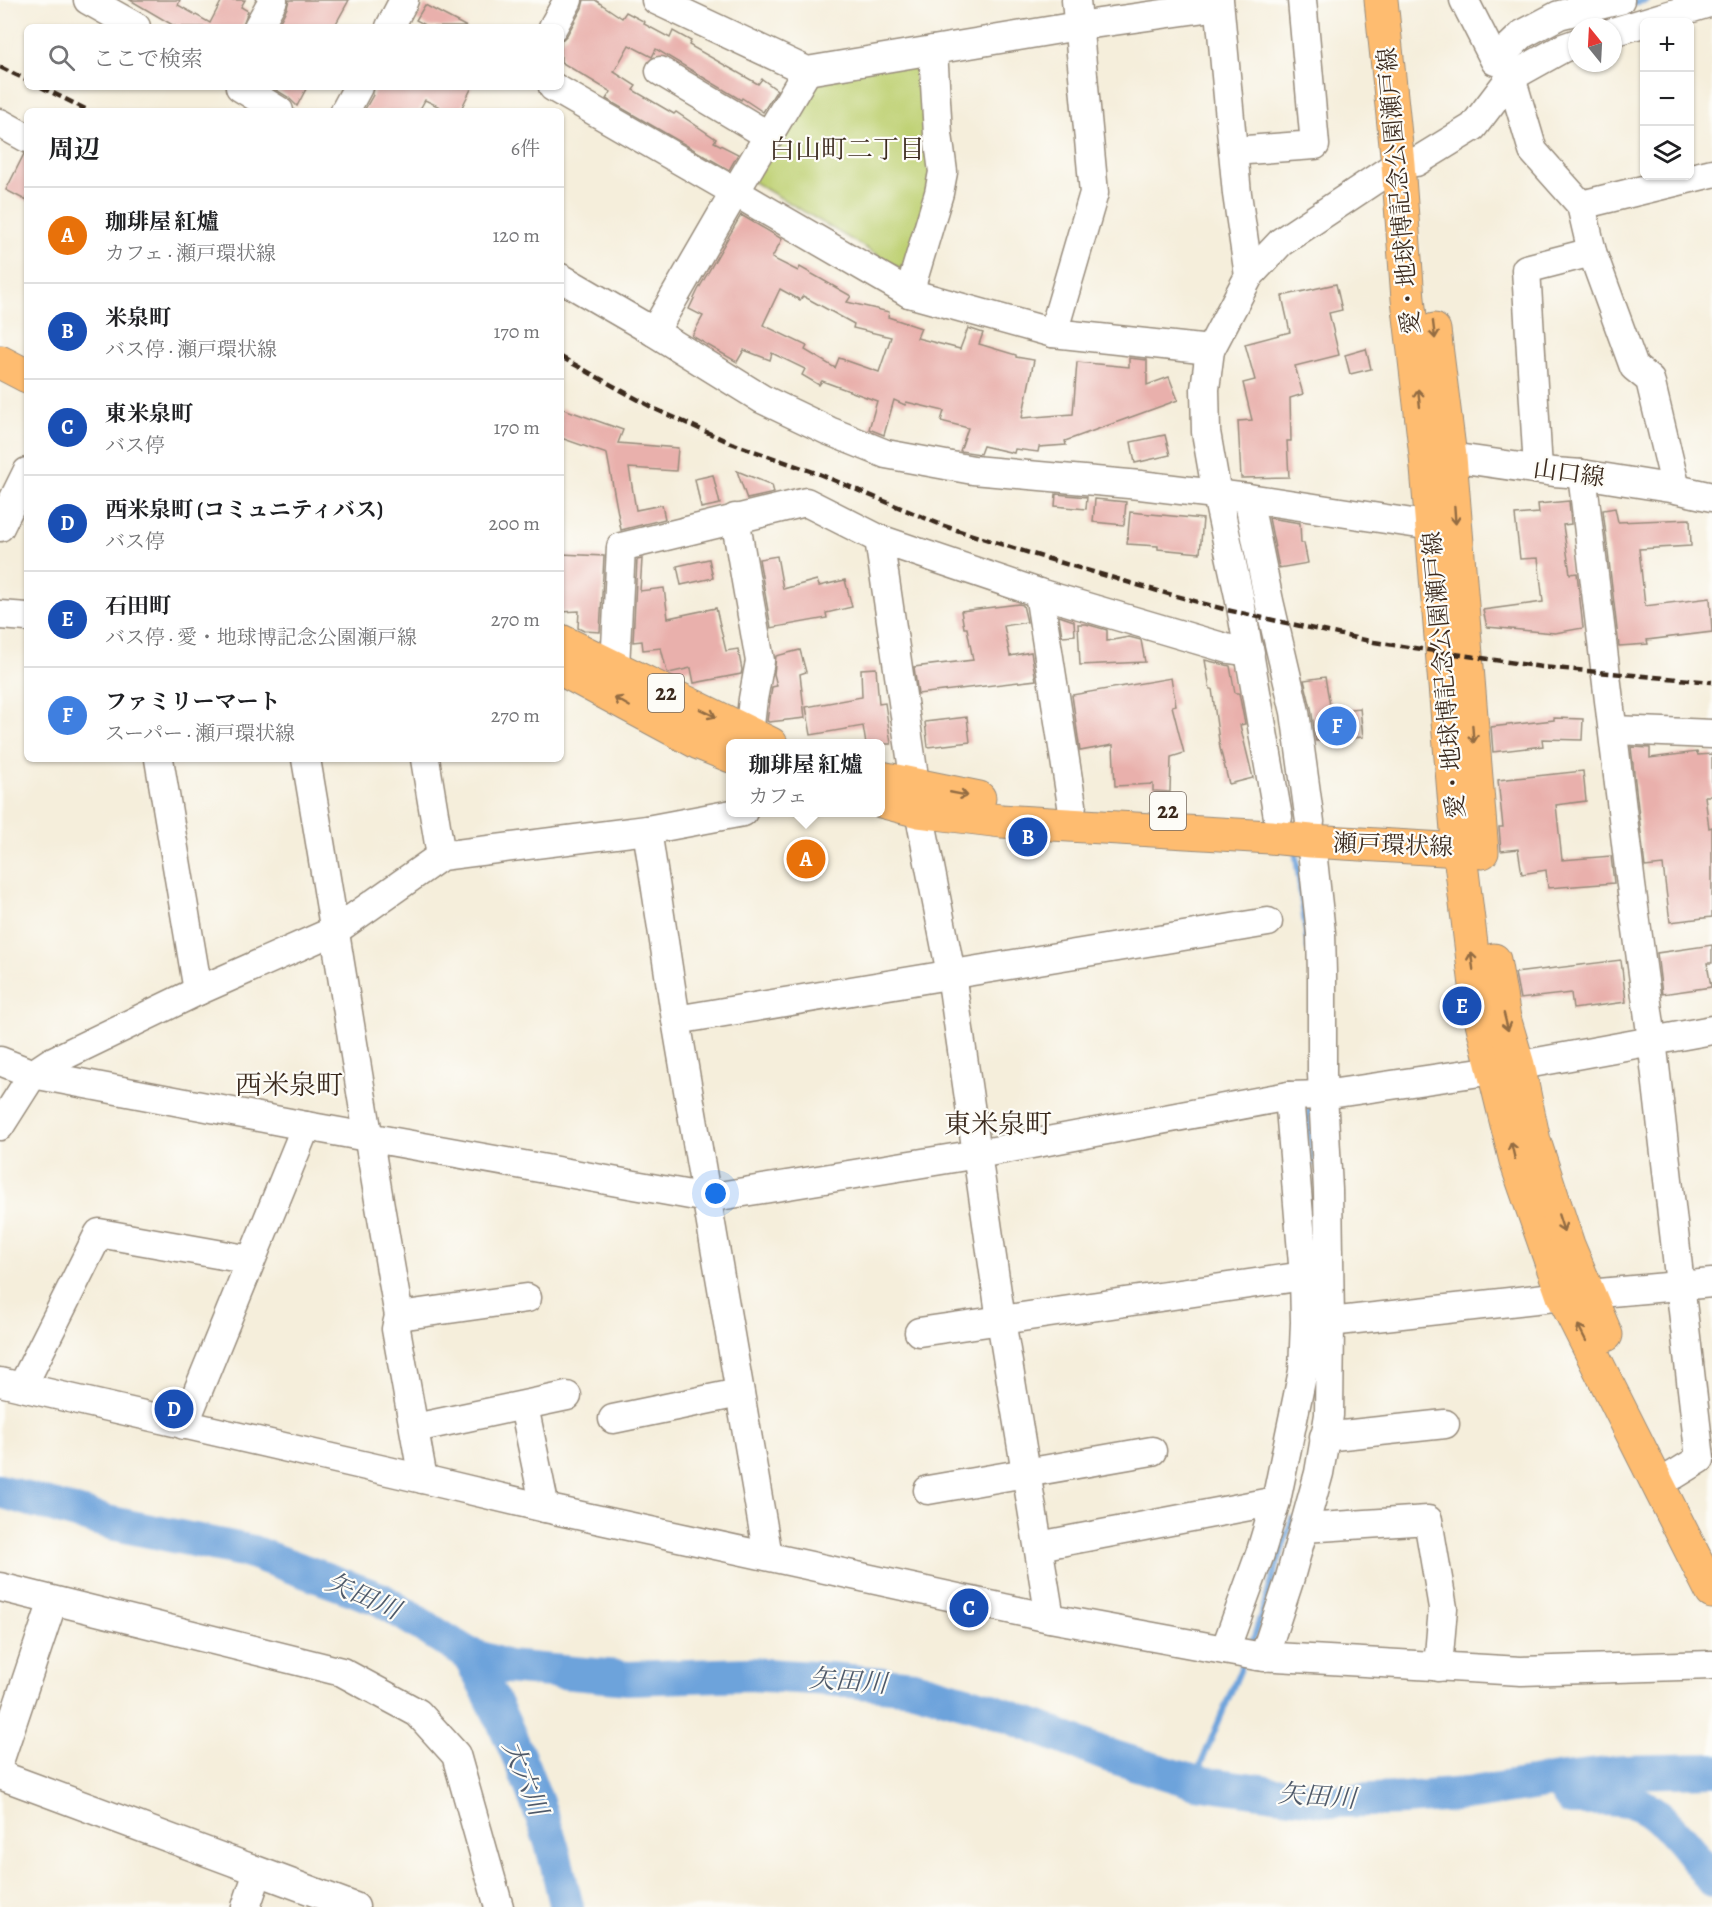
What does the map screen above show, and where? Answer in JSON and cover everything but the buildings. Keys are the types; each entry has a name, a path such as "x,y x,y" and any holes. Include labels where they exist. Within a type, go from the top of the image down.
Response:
{"main road":[{"name":"愛・地球博記念公園瀬戸線","path":"1381,0 1432,309 1438,457 1469,675 1466,840 1470,944 1479,1010 1506,1068 1516,1161 1712,1592"},
{"name":"愛・地球博記念公園瀬戸線","path":"1403,0 1407,163"},
{"path":"0,362 24,374"},
{"path":"0,385 24,397"},
{"name":"愛・地球博記念公園瀬戸線","path":"1438,457 1432,526 1466,840"},
{"name":"22","path":"564,642 615,667 741,739"},
{"name":"22","path":"564,671 699,743 726,744"},
{"name":"瀬戸環状線","path":"885,780 918,798 1001,821 1270,837 1310,831 1466,840"},
{"name":"瀬戸環状線","path":"885,801 918,798 996,801 1278,817 1310,831"},
{"name":"愛・地球博記念公園瀬戸線","path":"1575,1295 1695,1464 1712,1550"}],"street":[{"path":"260,24 273,0"},
{"path":"392,24 404,0"},
{"path":"555,24 568,0"},
{"path":"656,0 807,71 933,50 1077,13 1219,3 1237,194 1249,276"},
{"path":"1233,151 1315,145 1302,0"},
{"path":"1464,0 1495,61 1523,34 1559,15 1620,0"},
{"path":"1622,29 1712,2"},
{"path":"101,3 132,24"},
{"path":"1053,333 1094,193 1077,13"},
{"path":"1278,817 1250,652 1206,432 1205,389 1210,350 1249,276 1281,242 1407,163 1473,127 1511,76 1568,46"},
{"path":"909,293 939,193 943,172 938,134 933,50"},
{"path":"660,71 769,136"},
{"path":"654,332 807,71"},
{"path":"1511,76 1533,151 1581,205 1592,252 1635,367 1650,380 1676,489"},
{"path":"245,90 274,108"},
{"path":"347,108 356,90"},
{"path":"558,90 909,293 1053,333 1210,350"},
{"path":"0,123 24,136"},
{"path":"1581,205 1712,173"},
{"path":"1538,469 1526,269 1592,252"},
{"path":"564,280 762,399 829,431 886,454 973,470 1248,498 1432,526"},
{"name":"山口線","path":"1438,457 1582,474 1710,493"},
{"path":"1582,474 1607,693 1614,730 1631,885 1652,1040 1680,1286 1695,1464"},
{"path":"0,527 24,478"},
{"path":"1246,1654 1304,1528 1319,1473 1329,1415 1330,1322 1321,933 1295,712 1248,498"},
{"path":"615,667 621,547 806,502 879,539 1039,593 1229,649 1250,652"},
{"path":"735,518 760,661 753,699 751,739"},
{"path":"879,539 918,798 951,974 1001,1320 1028,1473 1050,1618"},
{"path":"1039,593 1072,805"},
{"path":"0,615 24,617"},
{"path":"1614,730 1712,734"},
{"path":"160,762 198,991"},
{"path":"307,762 336,930 367,1136 399,1316 396,1329 423,1479"},
{"path":"425,762 441,856"},
{"path":"0,1126 33,1074 51,1062 198,991 336,930 441,856 647,830 726,816"},
{"path":"647,830 676,1020 768,1556"},
{"path":"676,1020 1268,922"},
{"path":"0,1061 33,1074 707,1198 978,1154 1289,1096 1323,1095 1506,1068 1712,1030"},
{"path":"1246,1654 1260,1554 1276,1501 1303,1371 1304,1276 1289,1096"},
{"path":"184,1425 306,1126"},
{"path":"251,1260 99,1233 11,1385 544,1508 1050,1618 1246,1654 1521,1671 1712,1665"},
{"path":"920,1332 1304,1276"},
{"path":"1330,1322 1575,1295 1712,1283"},
{"path":"399,1316 527,1298"},
{"path":"613,1419 739,1393"},
{"path":"415,1428 567,1396"},
{"path":"524,1406 544,1508"},
{"path":"1324,1437 1445,1424"},
{"path":"928,1490 1152,1451"},
{"path":"1039,1546 1276,1501"},
{"path":"1304,1528 1428,1520 1443,1608 1438,1667"},
{"path":"0,1587 342,1672 418,1713 456,1755 499,1907"},
{"path":"0,1760 53,1601"},
{"path":"0,1775 355,1907"},
{"path":"246,1907 258,1872"}],"green space":[{"path":"928,53 936,166 906,272 752,181 818,69"}],"waterway":[{"path":"1627,5 1646,0"},
{"path":"1295,848 1308,948"},
{"path":"1309,1103 1308,1118 1313,1164"},
{"name":"矢田川","path":"0,1491 111,1523 252,1552 380,1599 468,1654 507,1667 628,1678 749,1674 914,1687 990,1709 1107,1755 1195,1782 1334,1801 1466,1794 1625,1772 1712,1770"},
{"path":"1251,1646 1292,1519"},
{"name":"大六川","path":"468,1654 503,1721 533,1792 552,1848 567,1907"},
{"path":"1195,1782 1244,1661"},
{"path":"1563,1787 1571,1799 1606,1799 1641,1805 1660,1818 1680,1839 1712,1880"}],"railway":[{"path":"0,67 24,79"},
{"path":"47,90 83,108"},
{"path":"564,359 655,409 731,443 819,474 944,526 1158,591 1227,610 1374,642 1542,667 1712,682"}],"place":[{"name":"ファミリーマート","path":"1337,726"},
{"name":"米泉町","path":"1028,837"},
{"name":"珈琲屋 紅爐","path":"806,859"},
{"name":"石田町","path":"1462,1006"},
{"name":"西米泉町 (コミュニティバス)","path":"174,1409"},
{"name":"東米泉町","path":"969,1608"}],"district":[{"name":"白山町二丁目","path":"847,149"},
{"name":"西米泉町","path":"289,1085"},
{"name":"東米泉町","path":"998,1124"}]}
